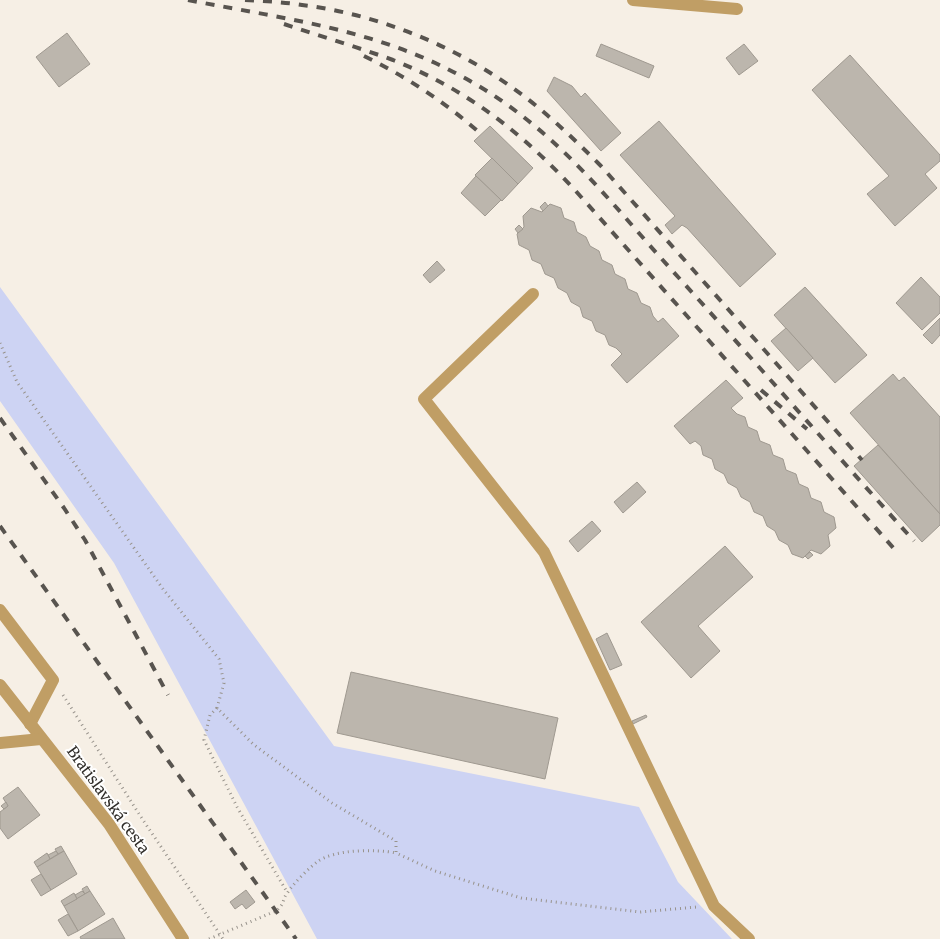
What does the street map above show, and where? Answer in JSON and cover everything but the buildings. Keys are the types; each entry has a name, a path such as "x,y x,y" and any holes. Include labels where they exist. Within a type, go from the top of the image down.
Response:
{"street":[{"path":"633,0 737,9"},
{"path":"533,294 424,399 544,552 714,906 749,939"},
{"path":"0,610 53,680 30,724"},
{"name":"Bratislavská cesta","path":"0,685 109,824 183,939"},
{"path":"0,743 42,739"}],"path":[{"path":"0,343 18,382 163,589 219,659 224,683 217,708 210,715 204,740 237,807 287,892"},
{"path":"53,680 223,939"},
{"path":"217,708 253,744 332,803 396,840 396,853"},
{"path":"209,939 282,906 287,892 318,861 332,854 385,851 396,853 436,871 521,898 640,912 714,906"}],"shaded area":[{"path":"0,287 334,746 639,807 678,882 732,939 317,939 114,563 0,401"}],"railway":[{"path":"188,0 326,27 394,46 427,59 459,75 495,96 518,113 551,140 597,186 914,541"},
{"path":"245,0 288,3 329,9 384,23 462,56 510,86 557,124 601,166 862,460"},
{"path":"284,24 393,60 445,84 491,114 534,149 574,189 897,552"},
{"path":"364,56 426,91 481,134"},
{"path":"761,390 807,429"},
{"path":"0,418 85,540 168,695"},
{"path":"0,526 296,939"}]}
